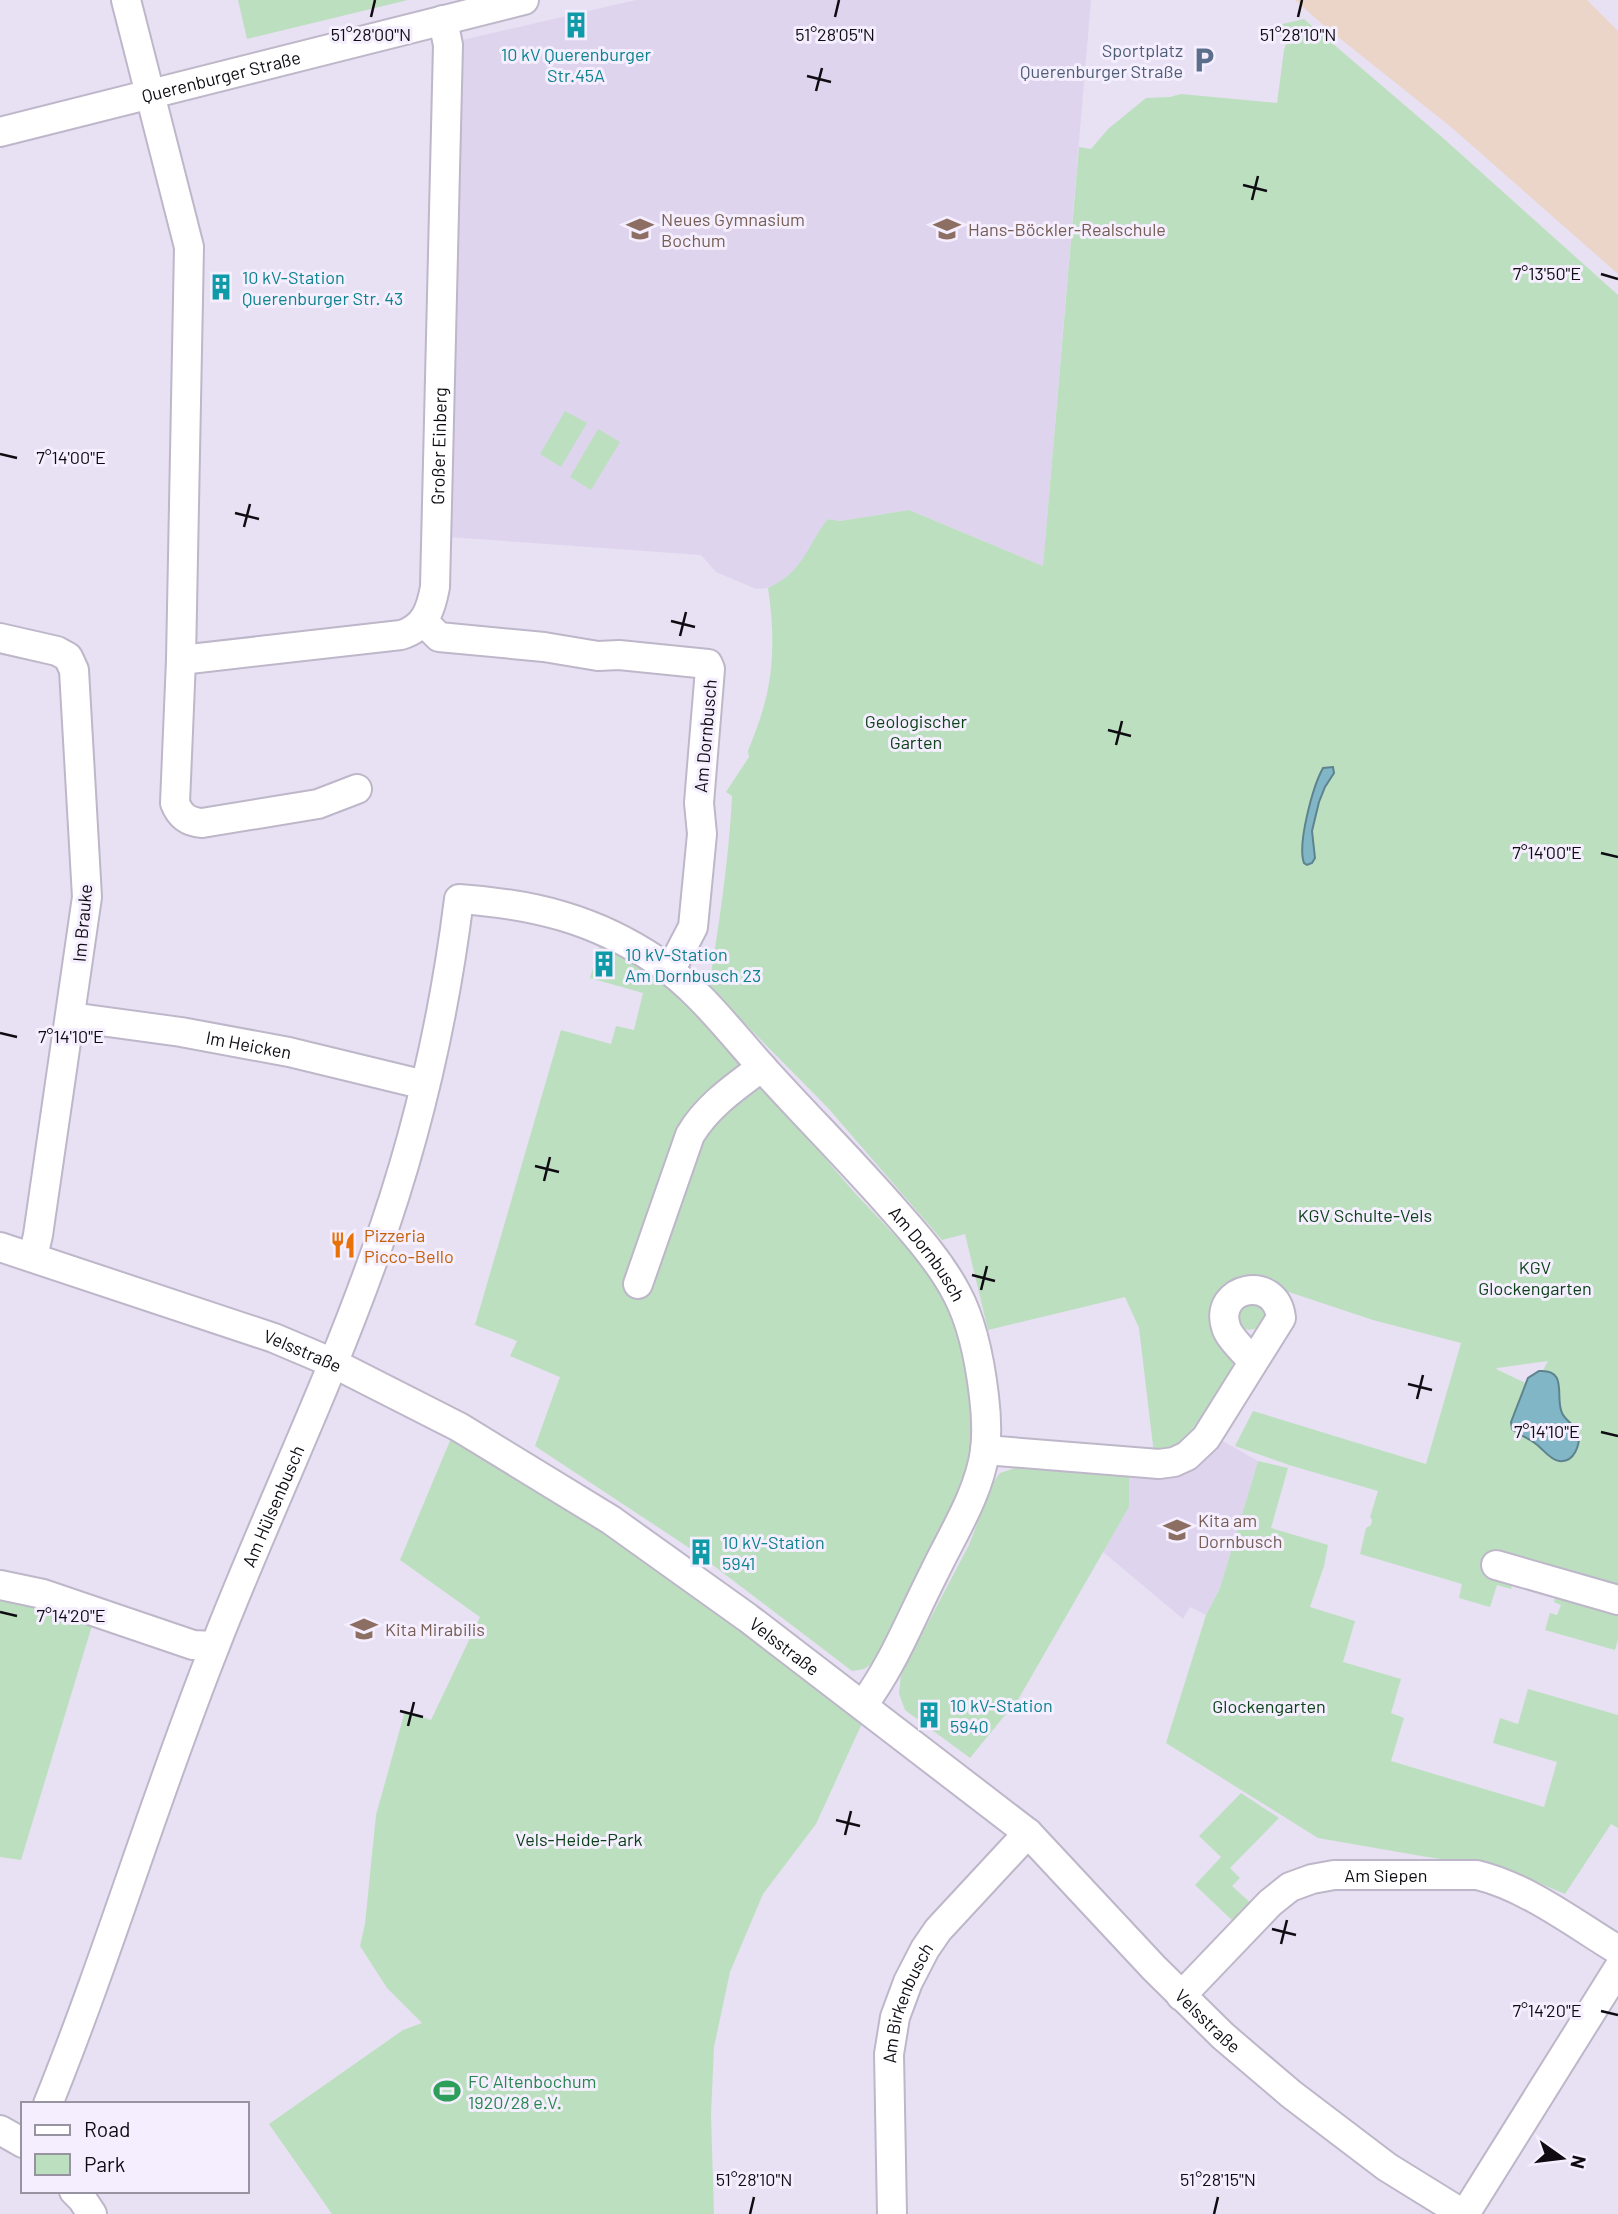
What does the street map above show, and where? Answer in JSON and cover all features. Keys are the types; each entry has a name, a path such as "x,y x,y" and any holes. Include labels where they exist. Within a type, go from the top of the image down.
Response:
{"street":[{"path":"126,0 189,247 176,803 186,818 202,823 318,804 357,789"},
{"name":"Querenburger Straße","path":"0,132 524,0"},
{"name":"Großer Einberg","path":"423,621 431,609 435,587 449,45 443,20"},
{"path":"181,660 401,635 409,633 423,621"},
{"name":"Am Dornbusch","path":"423,621 439,638 544,647 598,656 619,655 708,664 710,669 699,803 702,834 693,927 670,971"},
{"name":"Im Brauke","path":"0,638 57,651 68,657 74,670 88,897 33,1258"},
{"name":"Am Dornbusch","path":"459,899 503,902 575,919 627,943 670,971 700,996 855,1166 927,1248 957,1294 968,1321 980,1373 984,1397 985,1450 968,1504 888,1668 863,1705"},
{"name":"Am Hülsenbusch","path":"49,2102 214,1646 376,1254 405,1162 444,1003 459,899"},
{"name":"Im Heicken","path":"71,1017 181,1032 289,1052 425,1084"},
{"path":"638,1284 690,1135 700,1118 762,1067"},
{"name":"Velsstraße","path":"0,1247 274,1338 333,1363 459,1427 611,1520 748,1618 1028,1833 1181,1996 1291,2094 1387,2167 1464,2214"},
{"path":"985,1450 1159,1464 1174,1462 1187,1456 1206,1438 1253,1362"},
{"path":"1496,1565 1618,1600"},
{"path":"0,1585 43,1594 193,1644 214,1646"},
{"name":"Am Birkenbusch","path":"892,2214 889,2054 895,2017 908,1982 937,1930 1028,1833"},
{"name":"Am Siepen","path":"1181,1996 1270,1903 1290,1887 1334,1875 1477,1875 1495,1879 1522,1892 1618,1950"},
{"path":"1464,2214 1618,1969"},
{"path":"0,2130 21,2142"},
{"path":"76,2193 92,2214"}],"shaded area":[{"path":"636,0 1091,0 1043,566 909,510 840,521 828,519 794,570 781,582 768,588 756,589 716,572 701,555 449,537 462,40"},
{"path":"1295,0 1587,0 1618,31 1618,274 1451,127"},
{"name":"Kita am Dornbusch","path":"1221,1440 1258,1461 1220,1588 1206,1615 1190,1607 1183,1619 1103,1552 1129,1507 1129,1477 1157,1479 1179,1476 1201,1464"}],"green space":[{"path":"238,0 408,0 247,39"},
{"path":"1304,19 1443,138 1618,295 1618,1639 1615,1650 1545,1630 1550,1613 1557,1615 1561,1605 1554,1602 1556,1594 1514,1581 1511,1589 1497,1585 1490,1607 1459,1598 1462,1584 1360,1554 1366,1528 1371,1525 1370,1517 1378,1491 1235,1446 1253,1411 1426,1464 1461,1343 1373,1320 1244,1277 1230,1286 1233,1371 1193,1441 1154,1454 1139,1328 1125,1297 988,1330 965,1234 942,1240 828,1108 709,987 729,844 732,796 726,792 749,757 748,751 770,679 772,633 768,588 790,574 797,566 828,519 840,521 909,510 1043,566 1079,147 1091,149 1108,129 1146,98 1181,94 1277,103 1287,41 1270,27","holes":["1548,1361 1534,1387 1496,1369"]},
{"path":"565,411 587,423 561,467 540,454"},
{"path":"598,429 620,442 591,490 570,477"},
{"path":"601,941 656,973 740,1058 853,1191 918,1260 954,1312 969,1364 975,1413 972,1448 955,1504 876,1661 864,1669 852,1671 697,1553 535,1446 560,1377 510,1356 517,1341 475,1325 561,1030 611,1044 616,1026 634,1030 643,993 590,978"},
{"path":"1254,1300 1265,1312 1265,1319 1257,1328 1243,1329 1239,1327 1236,1308"},
{"name":"Vels-Heide-Park","path":"452,1436 560,1501 663,1571 864,1719 816,1824 763,1894 730,1972 714,2047 711,2115 714,2214 332,2214 269,2124 403,2030 422,2023 387,1988 360,1946 365,1924 376,1815 405,1711 431,1720 480,1617 400,1560"},
{"name":"Glockengarten","path":"1258,1461 1288,1468 1271,1528 1328,1545 1310,1607 1355,1621 1343,1662 1401,1679 1391,1713 1404,1718 1391,1761 1544,1807 1557,1762 1493,1743 1500,1718 1518,1724 1528,1689 1618,1715 1618,1828 1611,1824 1565,1894 1506,1869 1318,1838 1166,1743 1206,1615 1220,1588"},
{"path":"1015,1468 1129,1477 1129,1507 1019,1698 970,1758 905,1710 899,1694 901,1674 969,1545 992,1484 1000,1473"},
{"path":"0,1598 94,1619 21,1860 0,1857"},
{"path":"1241,1793 1279,1818 1230,1868 1240,1878 1232,1886 1254,1906 1237,1925 1195,1885 1221,1857 1199,1836"}],"water":[{"path":"1333,767 1334,773 1319,802 1312,831 1315,858 1307,865 1302,854 1304,829 1311,801 1323,768"},
{"path":"1539,1371 1548,1371 1557,1378 1562,1413 1579,1432 1579,1442 1573,1456 1564,1461 1553,1459 1512,1429 1511,1422 1528,1378"}],"place":[{"name":"10 kV Querenburger Str.45A","path":"576,25"},
{"name":"Sportplatz Querenburger Straße","path":"1204,60"},
{"name":"Neues Gymnasium Bochum","path":"640,229"},
{"name":"Hans-Böckler-Realschule","path":"947,229"},
{"name":"10 kV-Station Querenburger Str. 43","path":"221,287"},
{"name":"10 kV-Station Am Dornbusch 23","path":"604,964"},
{"name":"Pizzeria Picco-Bello","path":"343,1245"},
{"name":"Kita am Dornbusch","path":"1177,1530"},
{"name":"10 kV-Station 5941","path":"701,1552"},
{"name":"Kita Mirabilis","path":"364,1629"},
{"name":"10 kV-Station 5940","path":"929,1715"},
{"name":"FC Altenbochum 1920/28 e.V.","path":"447,2091"}],"park label":[{"name":"Geologischer Garten","path":"916,731"},
{"name":"KGV Schulte-Vels","path":"1365,1215"},
{"name":"KGV Glockengarten","path":"1535,1277"}]}
